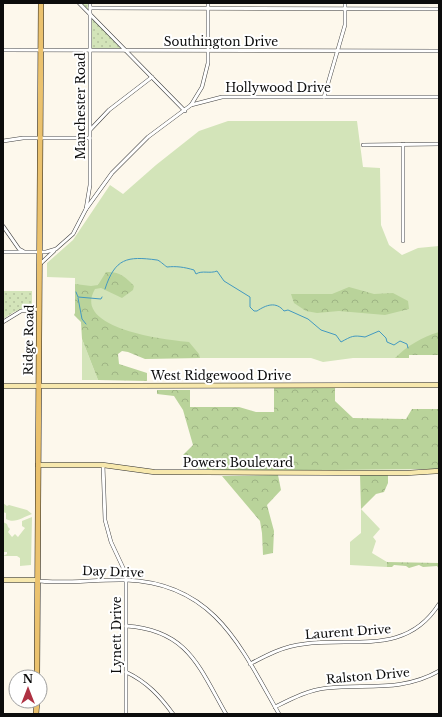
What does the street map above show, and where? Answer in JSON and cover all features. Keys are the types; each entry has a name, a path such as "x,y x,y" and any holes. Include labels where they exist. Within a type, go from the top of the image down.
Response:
{"main road":[{"name":"Ridge Road","path":"37,669 41,3"}],"street":[{"path":"79,3 185,111"},
{"name":"Manchester Road","path":"86,210 89,191 90,3"},
{"path":"39,265 73,234 96,194 119,165 143,141 191,105 205,77 208,51 208,3"},
{"path":"324,97 344,25 345,3"},
{"path":"90,8 439,10"},
{"name":"Southington Drive","path":"3,50 439,51"},
{"path":"90,129 109,110 152,77"},
{"name":"Hollywood Drive","path":"191,105 222,97 439,97"},
{"path":"3,141 23,138 90,138"},
{"path":"403,144 403,241"},
{"path":"364,145 439,144"},
{"path":"89,191 96,194"},
{"path":"3,226 19,248 23,251"},
{"path":"3,252 54,251"},
{"path":"3,322 21,311 40,309"},
{"name":"West Ridgewood Drive","path":"3,386 439,385"},
{"name":"Powers Boulevard","path":"38,465 103,465 154,472 407,473 439,471"},
{"name":"Lynett Drive","path":"103,465 105,520 111,542 123,564 126,580 126,714"},
{"name":"Day Drive","path":"3,580 126,580 171,588 191,597 208,609 227,628 239,644 279,714"},
{"name":"Laurent Drive","path":"250,664 276,651 305,644 379,642 396,638 419,626 432,614 439,604"},
{"path":"126,626 144,627 158,631 180,644 194,658 226,714"},
{"name":"Ralston Drive","path":"275,707 312,691 326,688 404,685 422,680 439,671"},
{"path":"126,672 140,679 160,696 173,714"}],"green space":[{"path":"79,3 90,3 90,13"},
{"path":"90,13 125,51 90,50"},
{"path":"228,121 357,121 363,167 380,168 381,225 389,245 402,255 418,248 439,246 439,355 409,355 409,358 353,358 323,362 311,358 154,358 75,313 75,278 47,277 47,263 73,240 110,185 123,194 156,165 199,131"},
{"path":"106,272 115,272 122,275 134,286 133,290 122,298 101,288 95,289 91,303 96,314 108,323 125,330 143,335 189,342 199,354 200,358 145,359 122,351 118,354 119,364 147,373 147,381 98,380 82,339 81,322 74,315 75,284 91,286 98,285"},
{"path":"349,287 374,294 393,293 408,301 409,309 385,315 339,311 317,313 306,311 294,303 291,294 332,294"},
{"path":"3,291 32,291 32,305 14,312 3,319"},
{"path":"439,332 439,355 409,355 409,358 395,358 415,342"},
{"path":"82,339 98,380 82,380"},
{"path":"335,387 335,401 353,418 406,419 412,409 439,409 439,469 225,471 193,468 183,455 193,445 183,410 174,396 157,394 157,390 190,390 190,407 239,407 256,412 274,412 274,388"},
{"path":"360,474 388,474 388,483 384,492 376,494 361,509"},
{"path":"278,475 281,490 267,505 274,531 273,553 263,555 260,521 222,476"},
{"path":"3,503 7,506 9,505 27,510 32,514 19,520 13,521 6,519 6,513 3,512"},
{"path":"361,509 380,529 373,537 376,541 372,553 387,562 387,567 350,565 350,542 361,533"},
{"path":"32,517 31,565 20,566 20,558 17,556 3,556 7,554 7,552 3,552 3,522 7,524 10,529 8,532 12,537 15,534 18,537 25,528 22,526 22,521"},
{"path":"387,562 439,563 439,569 437,566 423,567 419,565 409,568 406,566 394,565 392,567 387,567"}],"waterway":[{"path":"105,289 113,271 118,265 130,259 138,258 157,260 167,267 183,267 194,270 196,274 201,272 217,271 224,281 250,297 250,307 254,311 274,305 278,306 284,311 288,310 308,319 321,330 336,335 341,342 353,336 365,337 379,331 386,338 387,342 394,345 400,341 407,344 408,348"},
{"path":"76,292 78,297 101,299 102,297"},
{"path":"78,298 82,319 86,324"}]}
